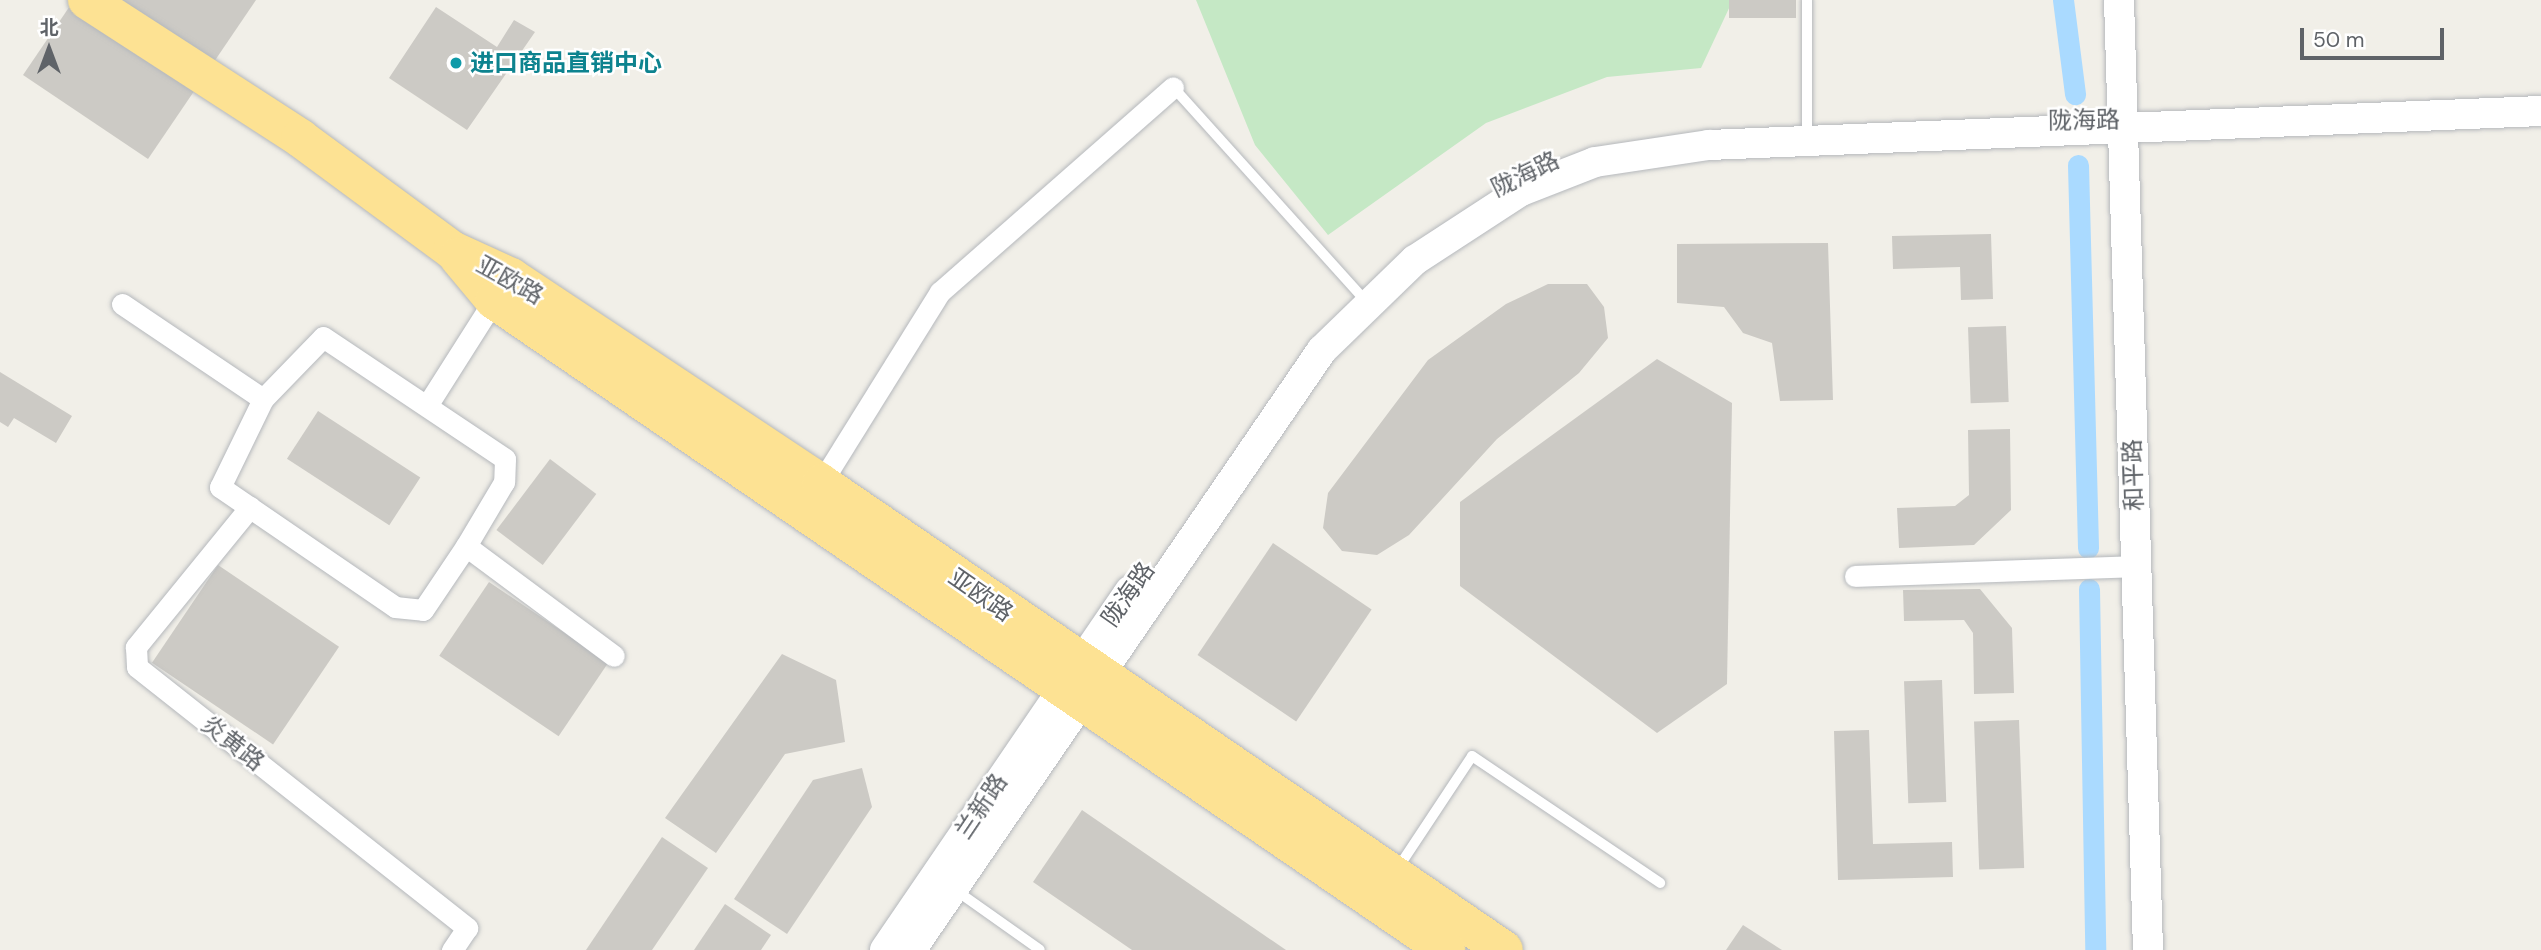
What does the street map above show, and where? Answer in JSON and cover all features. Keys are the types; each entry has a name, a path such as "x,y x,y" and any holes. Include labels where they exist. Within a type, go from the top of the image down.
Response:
{"highway":[{"name":"亚欧路","path":"86,0 300,138 452,250 511,276 821,483 1080,682 1446,950"},
{"name":"亚欧路","path":"452,250 494,300 1080,682 1392,876 1504,950"}],"street":[{"name":"和平路","path":"2119,0 2148,950"},
{"path":"821,483 940,292 1172,87"},
{"name":"陇海路","path":"1359,294 1521,191 1595,162 1709,145 2122,125 2541,111"},
{"name":"陇海路","path":"1080,682 1359,294 1443,218 1516,175 1586,146 1649,132 1807,127 2122,125"},
{"path":"428,404 494,300"},
{"path":"122,304 263,399"},
{"path":"323,337 428,404 505,459 504,482 466,546 423,610 395,607 220,487 263,399 323,337"},
{"name":"炎黄路","path":"250,507 136,647 137,667 467,928 452,950"},
{"path":"466,546 614,656"},
{"path":"1855,576 2136,565"},
{"name":"兰新路","path":"885,950 943,883 1080,682"},
{"name":"兰新路","path":"911,950 943,883"}],"lane":[{"path":"1807,0 1807,127"},
{"path":"1172,87 1359,294"},
{"path":"1392,876 1472,757 1660,883"},
{"path":"943,883 1040,950"}],"green space":[{"path":"1196,0 1729,0 1731,4 1701,68 1607,77 1486,123 1328,235 1255,145"}],"building":[{"path":"74,0 256,0 148,159 23,75"},
{"path":"1729,0 1796,0 1796,18 1729,18"},
{"name":"进口商品直销中心","path":"436,7 497,47 514,20 535,32 467,130 389,78"},
{"path":"1991,234 1993,299 1961,300 1960,267 1893,269 1892,236"},
{"path":"1828,243 1833,400 1780,401 1772,343 1743,333 1724,307 1677,303 1677,244"},
{"path":"1548,284 1587,284 1604,307 1608,338 1579,373 1497,439 1409,535 1377,555 1342,551 1323,528 1328,493 1428,360 1506,304"},
{"path":"2006,326 2009,402 1971,403 1968,327"},
{"path":"1657,359 1732,403 1727,684 1657,733 1460,586 1460,502"},
{"path":"0,372 72,416 56,443 14,418 8,427 0,422"},
{"path":"318,411 420,477 389,525 287,459"},
{"path":"2010,429 2011,510 1974,545 1899,548 1897,508 1955,506 1969,495 1968,430"},
{"path":"550,459 596,494 543,565 496,530"},
{"path":"1273,543 1372,610 1296,721 1198,655"},
{"path":"218,565 339,647 273,744 152,663"},
{"path":"489,582 608,663 559,736 439,656"},
{"path":"1980,589 2012,628 2014,693 1974,694 1973,633 1964,620 1904,621 1903,590"},
{"path":"782,654 836,680 845,742 785,754 716,853 665,818"},
{"path":"1942,680 1946,802 1908,803 1904,681"},
{"path":"2019,720 2024,868 1979,869 1974,722"},
{"path":"1869,730 1873,844 1952,842 1953,877 1838,880 1834,731"},
{"path":"862,768 872,807 787,934 734,899 813,780"},
{"path":"1082,810 1286,950 1132,950 1033,882"},
{"path":"662,837 708,868 652,950 586,950"},
{"path":"725,904 771,935 761,950 694,950"},
{"path":"1743,925 1782,950 1726,950"}],"waterway":[{"path":"2063,0 2075,94"},
{"path":"2078,165 2088,548"},
{"path":"2089,589 2095,950"}],"place":[{"name":"进口商品直销中心","path":"456,63"}]}
